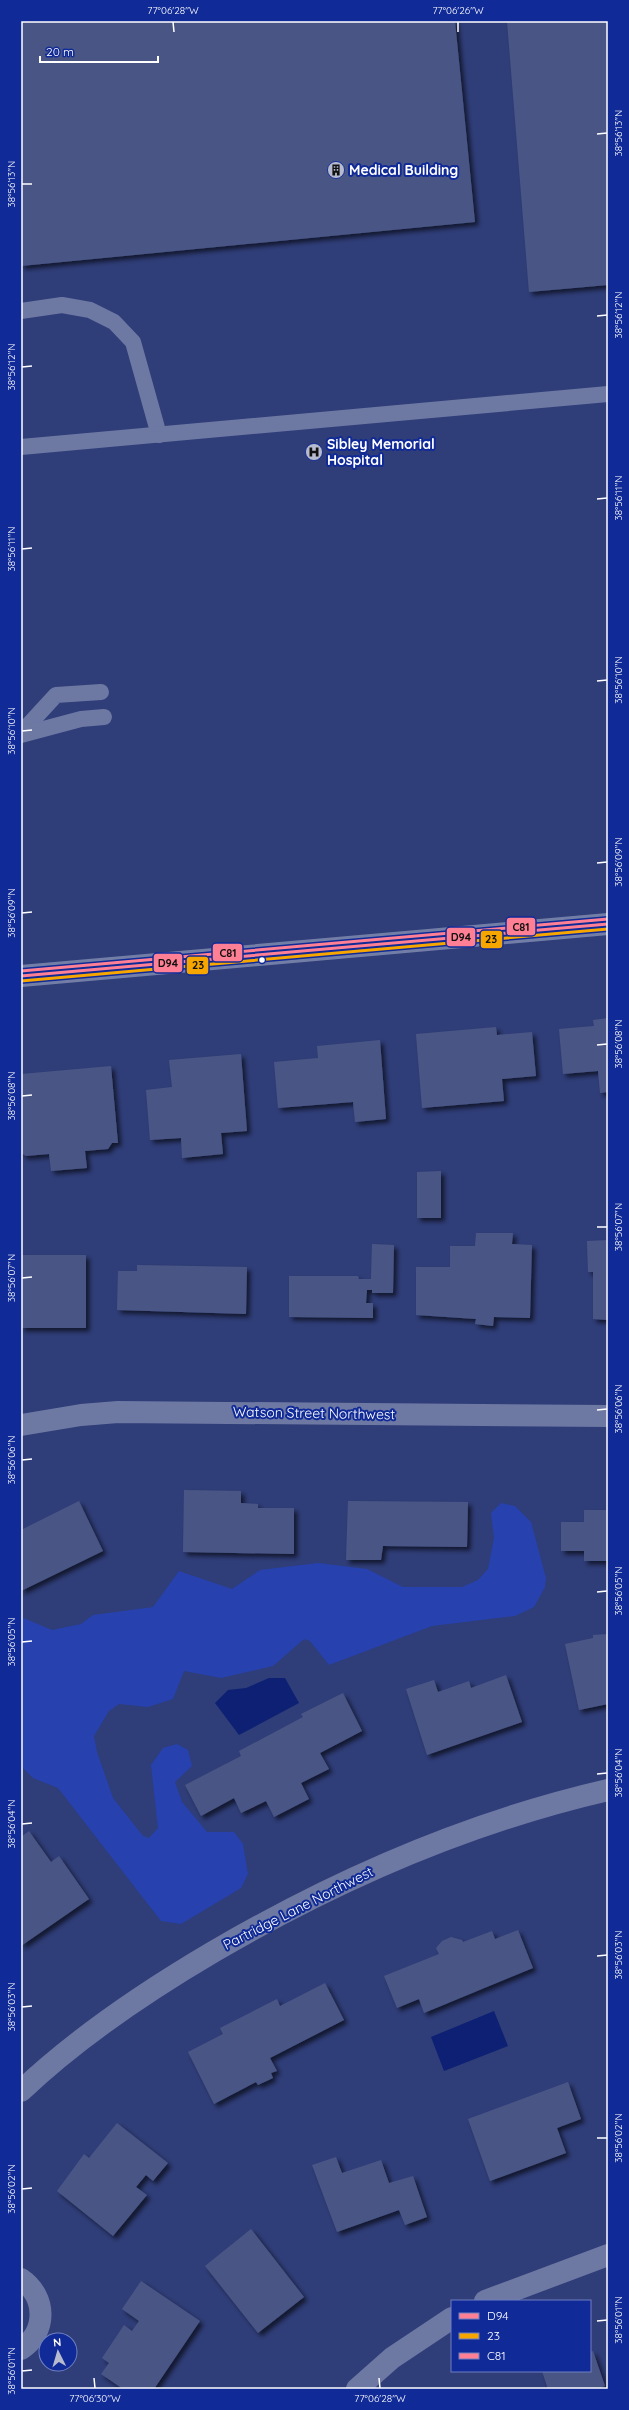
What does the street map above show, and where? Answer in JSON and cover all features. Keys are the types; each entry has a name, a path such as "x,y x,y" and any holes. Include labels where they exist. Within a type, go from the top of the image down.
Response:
{"main road":[{"path":"21,976 608,924"}],"street":[{"name":"Watson Street Northwest","path":"21,1425 81,1415 118,1412 608,1416"},
{"name":"Partridge Lane Northwest","path":"21,2092 78,2043 170,1978 231,1942 323,1893 417,1850 493,1823 608,1790"},
{"path":"488,2300 608,2255"},
{"path":"21,2279 29,2285 37,2296 41,2308 41,2322 36,2334 21,2349"},
{"path":"357,2389 392,2358 451,2319"}],"lane":[{"path":"21,311 62,305 90,310 114,322 133,342 159,435"},
{"path":"21,446 159,435 608,394"},
{"path":"21,734 56,695 101,692"},
{"path":"21,734 81,719 104,717"}],"shaded area":[{"path":"501,1503 515,1506 531,1522 546,1578 545,1587 534,1607 515,1616 432,1626 329,1665 310,1641 304,1639 273,1666 221,1678 184,1671 173,1699 148,1707 119,1704 109,1711 94,1736 97,1752 113,1798 143,1836 149,1838 158,1828 151,1765 163,1748 177,1744 188,1750 192,1766 175,1782 182,1802 207,1832 234,1832 243,1844 248,1874 241,1888 181,1924 161,1921 58,1788 33,1778 21,1766 21,1617 52,1630 81,1624 93,1615 153,1607 179,1571 232,1589 260,1570 318,1563 367,1569 403,1587 462,1587 478,1580 488,1569 494,1538 491,1513"},
{"path":"269,1678 285,1678 299,1703 239,1735 215,1703 228,1690 246,1688"},
{"path":"494,2011 508,2046 444,2071 431,2037"}],"building":[{"path":"21,21 455,21 475,222 21,266"},
{"path":"507,21 608,21 608,285 529,292"},
{"path":"608,1018 608,1092 600,1093 598,1071 563,1074 559,1029 594,1026 593,1020"},
{"path":"496,1027 497,1035 532,1032 536,1076 502,1079 504,1101 422,1108 416,1034"},
{"path":"380,1040 386,1119 355,1122 353,1102 278,1108 274,1062 318,1058 317,1046"},
{"path":"241,1054 247,1131 221,1133 223,1154 182,1158 181,1138 150,1140 146,1090 172,1087 169,1060"},
{"path":"111,1066 118,1143 112,1143 108,1149 85,1151 87,1168 51,1171 49,1154 26,1156 21,1153 21,1074"},
{"path":"441,1171 441,1218 417,1218 417,1172"},
{"path":"476,1233 513,1233 512,1244 532,1245 530,1318 494,1317 493,1326 475,1324 476,1319 416,1315 416,1267 450,1267 450,1246 475,1246"},
{"path":"608,1240 608,1320 593,1319 593,1272 588,1272 587,1241"},
{"path":"372,1244 394,1245 393,1293 372,1293 372,1290 367,1290 366,1303 373,1303 373,1318 289,1317 289,1276 358,1276 359,1279 371,1279"},
{"path":"21,1255 86,1255 86,1328 21,1328"},
{"path":"137,1265 247,1267 246,1314 117,1310 118,1271 137,1271"},
{"path":"184,1490 241,1491 241,1503 258,1504 258,1508 294,1508 294,1554 183,1552"},
{"path":"79,1501 103,1551 21,1591 21,1530"},
{"path":"348,1501 468,1502 467,1547 383,1546 381,1560 346,1560"},
{"path":"584,1510 608,1510 608,1561 584,1561 584,1551 561,1551 561,1522 584,1522"},
{"path":"608,1634 608,1704 579,1710 565,1644 593,1638 593,1635"},
{"path":"506,1675 522,1722 427,1755 406,1689 434,1680 438,1692 469,1681 471,1688"},
{"path":"343,1693 362,1731 320,1753 329,1769 301,1783 309,1799 274,1817 266,1801 241,1813 234,1798 201,1816 185,1785 241,1756 239,1751 303,1717 301,1714"},
{"path":"29,1831 51,1862 59,1856 89,1899 21,1946 21,1837"},
{"path":"518,1930 533,1968 424,2013 419,1999 397,2008 384,1976 439,1954 436,1948 442,1941 451,1937 462,1940 463,1942 492,1931 495,1939"},
{"path":"325,1983 344,2020 270,2058 277,2071 271,2073 273,2078 258,2085 256,2082 214,2104 188,2052 223,2034 220,2028 277,1999 280,2006"},
{"path":"568,2082 581,2119 557,2128 566,2153 490,2181 468,2119"},
{"path":"117,2123 168,2163 153,2181 146,2175 136,2187 147,2195 113,2236 57,2191 84,2154 89,2158"},
{"path":"336,2157 342,2173 381,2160 389,2183 413,2176 427,2217 405,2225 399,2210 337,2232 312,2165"},
{"path":"251,2229 304,2297 258,2333 205,2266"},
{"path":"141,2281 200,2321 154,2389 123,2389 101,2374 109,2363 102,2358 124,2325 132,2331 139,2321 122,2309"},
{"path":"593,2351 605,2386 598,2389 548,2389 542,2372 591,2372 591,2352"}],"transit line":[{"name":"C81","path":"21,971 608,919"},
{"name":"D94","path":"21,976 608,924"},
{"name":"23","path":"21,981 608,929"}],"place":[{"name":"Medical Building","path":"336,170"},
{"name":"Sibley Memorial Hospital","path":"314,452"}]}
